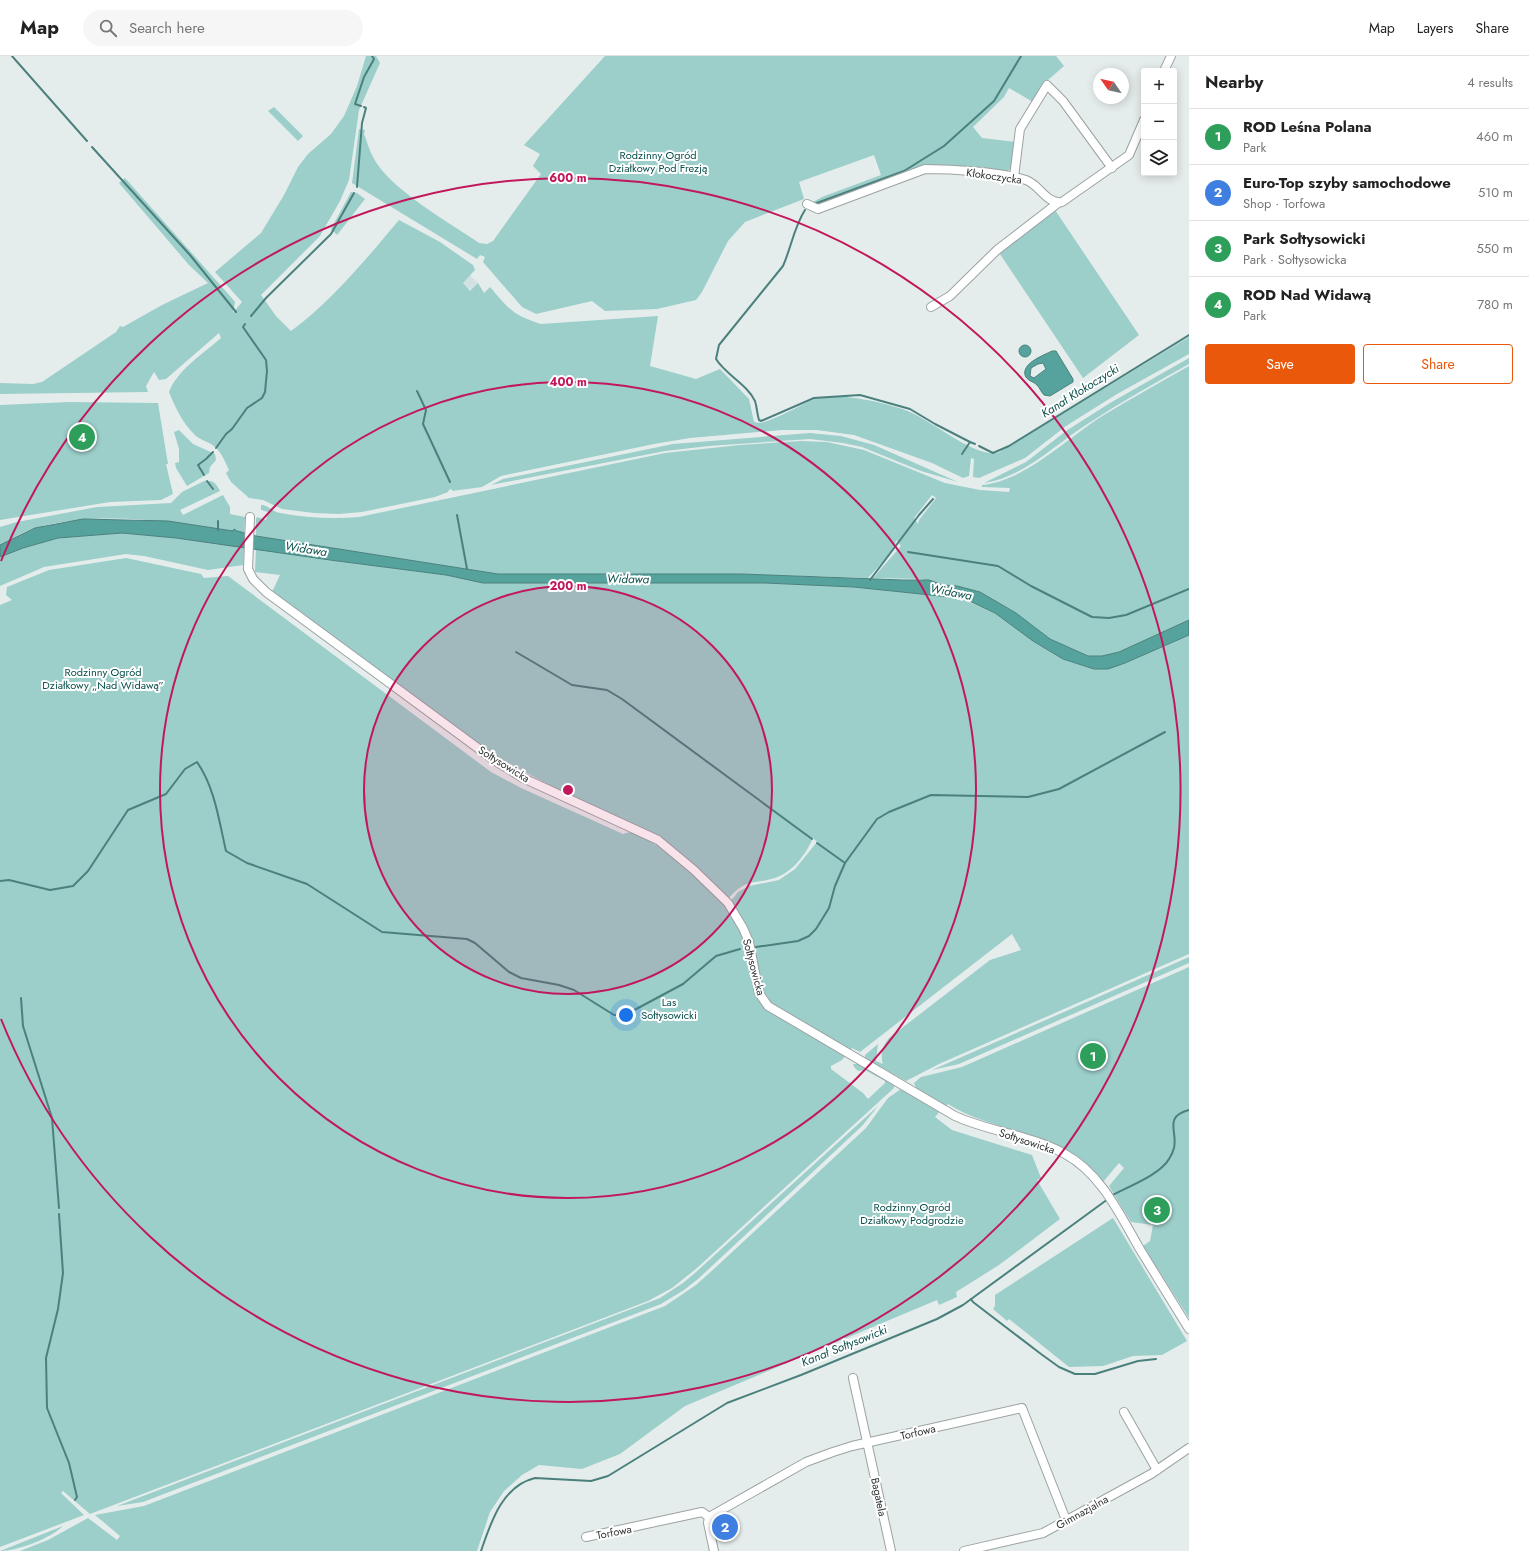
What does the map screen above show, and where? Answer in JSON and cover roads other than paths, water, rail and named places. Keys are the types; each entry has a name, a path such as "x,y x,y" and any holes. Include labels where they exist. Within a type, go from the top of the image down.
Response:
{"street":[{"path":"1165,68 1171,56"},
{"path":"1014,177 1020,129 1047,85 1063,101 1112,168"},
{"path":"931,306 950,296 997,250 1058,203 1071,197 1129,155 1141,127"},
{"name":"Kłokoczycka","path":"807,204 818,209 926,169 942,169 1014,177 1030,181 1051,200 1058,203"},
{"name":"Sołtysowicka","path":"250,517 248,569 253,579 266,592 494,760 523,778 658,840 728,903 737,917 749,942 759,993 768,1006 955,1116 969,1123 1045,1145 1066,1154 1086,1170 1112,1202 1189,1329"},
{"name":"Bagatela","path":"853,1378 891,1551"},
{"name":"Torfowa","path":"586,1537 702,1512 709,1517 806,1462 852,1446 867,1444 1022,1408 1066,1520"},
{"path":"1124,1412 1157,1470"},
{"name":"Gimnazjalna","path":"964,1551 1043,1533 1157,1470 1189,1448"},
{"path":"709,1517 708,1523 714,1551"}],"water":[{"path":"1023,345 1027,345 1031,351 1027,357 1023,357 1019,353 1019,349"},
{"path":"1052,351 1056,351 1073,379 1073,382 1050,396 1044,395 1037,385 1027,379 1025,371 1030,363","holes":["1043,363 1046,369 1034,378 1030,376 1031,368 1038,364"]},
{"name":"Widawa","path":"83,519 168,521 233,531 234,529 256,536 498,574 741,574 929,580 943,585 957,586 980,592 1016,613 1050,639 1088,656 1102,656 1119,652 1189,620 1189,635 1125,663 1108,669 1094,669 1063,659 1033,641 995,613 965,599 854,587 765,583 483,583 446,575 176,538 122,533 58,538 23,548 0,557 0,545 35,528"}],"waterway":[{"path":"12,56 87,141"},
{"path":"361,106 355,104 364,77 374,59 372,56"},
{"path":"814,204 904,171 944,146 994,101 1021,56"},
{"path":"357,187 362,123 366,108 364,107"},
{"path":"92,147 190,255 236,312"},
{"path":"251,316 266,298 331,234 354,193"},
{"path":"805,210 798,223 783,266 719,345 716,359 720,365 742,384 751,395 755,401 759,420 761,421 814,398 860,395 910,409 970,442"},
{"path":"216,448 247,408 262,398 265,392 267,371 266,360 243,327 245,324"},
{"name":"Kanał Kłokoczycki","path":"979,446 993,453 1009,446 1189,335"},
{"path":"417,391 426,410 423,424 450,482"},
{"name":"Kanał Kłokoczycki","path":"962,454 970,442 975,444"},
{"path":"204,475 198,465 213,452"},
{"path":"207,481 213,489"},
{"name":"Kanał Kłokoczycki","path":"870,580 919,515 933,499"},
{"path":"457,515 467,569"},
{"path":"218,521 218,530"},
{"path":"908,552 998,566 1031,586 1092,617 1109,618 1126,615 1189,589"},
{"path":"516,652 572,685 607,690 622,699 812,839"},
{"path":"756,947 798,941 809,936 816,929 829,908 835,886 845,863 877,819 889,812 931,795 1028,797 1059,789 1165,732"},
{"path":"0,881 9,880 50,890 73,886 88,871 128,810 166,794 185,769 197,762 212,794 226,851 247,863 307,884 382,932 467,939 475,943 509,972 521,978 559,985 574,990 614,1015 625,1015 683,984 716,956 740,949"},
{"path":"817,843 845,863"},
{"path":"21,998 23,1026 52,1118 59,1208"},
{"name":"Kanał Sołtysowicki","path":"1111,1196 1143,1180 1165,1165 1174,1148 1175,1142 1173,1125 1176,1116 1189,1110"},
{"name":"Kanał Sołtysowicki","path":"481,1551 489,1528 499,1507 506,1497 524,1482 535,1478 591,1481 608,1476 727,1403 801,1375 937,1319 963,1305 1108,1199"},
{"path":"59,1214 63,1273 58,1309 46,1358 47,1408 69,1463 77,1497 75,1500"},
{"path":"971,1299 1059,1367 1075,1374 1095,1374 1138,1361 1156,1359"}],"place":[{"name":"ROD Nad Widawą","path":"82,437"},
{"name":"ROD Leśna Polana","path":"1093,1056"},
{"name":"Park Sołtysowicki","path":"1157,1210"},
{"name":"Euro-Top szyby samochodowe","path":"725,1527"}],"park label":[{"name":"Rodzinny Ogród Działkowy Pod Frezją","path":"658,161"},
{"name":"Rodzinny Ogród Działkowy „Nad Widawą”","path":"103,678"},
{"name":"Las Sołtysowicki","path":"669,1008"},
{"name":"Rodzinny Ogród Działkowy Podgrodzie","path":"912,1213"}]}
